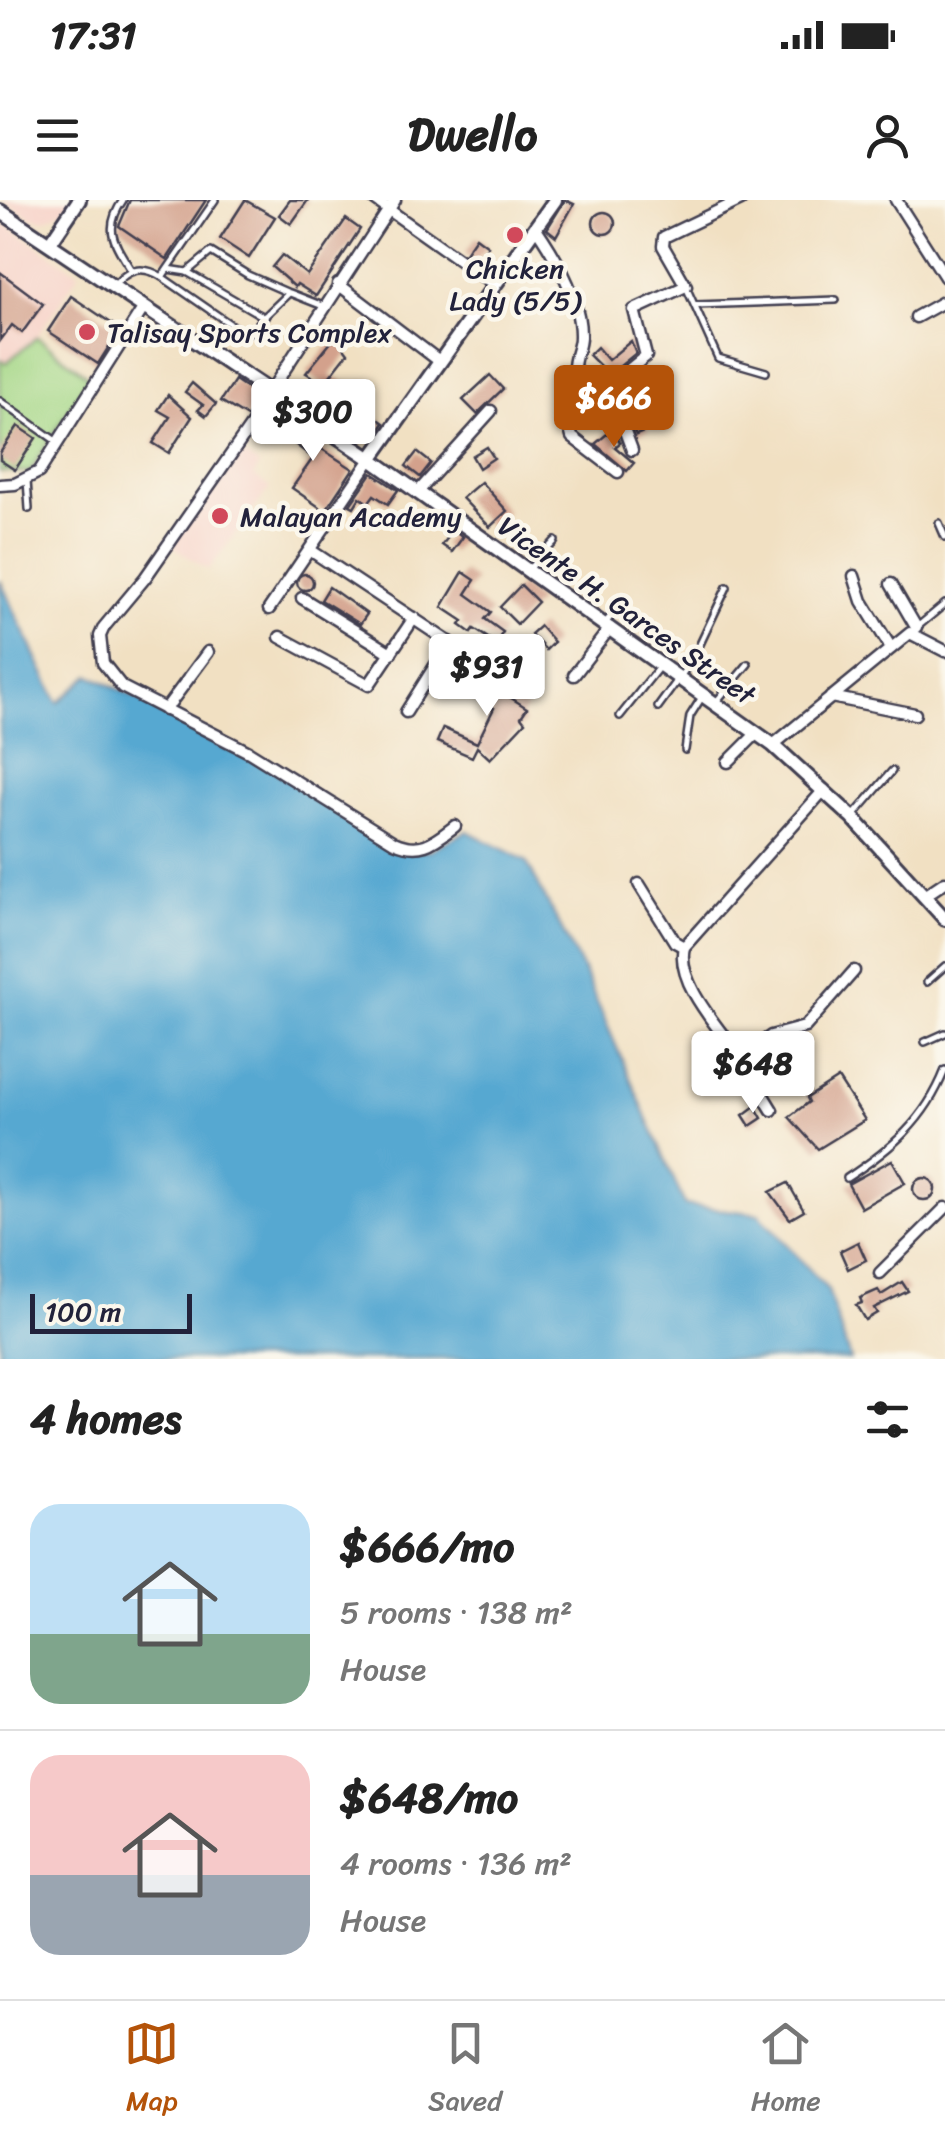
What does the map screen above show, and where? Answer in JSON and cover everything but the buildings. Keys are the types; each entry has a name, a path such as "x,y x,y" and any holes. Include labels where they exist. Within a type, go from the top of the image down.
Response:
{"street":[{"path":"50,243 79,200"},
{"path":"375,200 392,205 495,285"},
{"path":"269,608 438,360 555,200"},
{"path":"618,472 570,433 604,390 648,352 634,310 686,286 663,246 664,237 742,200"},
{"path":"896,200 945,277"},
{"path":"392,205 323,306 272,393 100,636 109,673 122,688 249,752 406,847 430,846 455,826"},
{"name":"Vicente H. Garces Street","path":"0,211 370,459 772,744 852,816 945,919"},
{"path":"536,228 550,250 578,317 580,342 574,368 604,390 632,450"},
{"path":"338,284 438,360"},
{"path":"916,317 945,300"},
{"path":"0,485 27,480 46,463 144,307"},
{"path":"417,493 491,411"},
{"path":"310,550 488,668"},
{"path":"854,576 862,601 891,648"},
{"path":"892,584 913,630 945,651"},
{"path":"302,598 391,654"},
{"path":"280,637 370,685 414,618"},
{"path":"574,674 607,626"},
{"path":"772,744 913,630"},
{"path":"406,712 450,642"},
{"path":"165,710 208,652"},
{"path":"831,697 915,714"},
{"path":"728,762 758,734"},
{"path":"772,1110 688,978 682,962 684,947 824,790"},
{"path":"924,896 945,882"},
{"path":"639,884 675,942 684,947"},
{"path":"740,1058 770,1036 805,1027 854,971"},
{"path":"880,1272 945,1208"}],"lane":[{"path":"123,200 111,218 110,231 131,270"},
{"path":"162,277 215,200"},
{"path":"187,272 211,252 248,275 323,306"},
{"path":"114,286 131,270 141,268 162,277 243,333 251,332 289,292"},
{"path":"168,270 187,272 264,318"},
{"path":"686,286 718,358 766,372"},
{"path":"695,305 836,300"},
{"path":"0,402 58,443"},
{"path":"27,480 29,509"},
{"path":"939,523 945,537"},
{"path":"528,571 556,541"},
{"path":"658,707 693,659 727,587"},
{"path":"913,630 945,604"},
{"path":"607,626 618,608 628,614"},
{"path":"620,716 660,664"},
{"path":"685,750 690,716 748,664"},
{"path":"852,816 892,771"},
{"path":"927,982 945,966"},
{"path":"924,1042 945,1033"},
{"path":"847,1178 894,1147 923,1115 945,1070"}],"shaded area":[{"path":"2,200 71,200 65,210 44,220 31,218"},
{"path":"0,221 79,273 37,337 6,363 0,360"},
{"name":"Malayan Academy","path":"238,450 259,465 254,476 270,488 208,570 171,545"}],"green space":[{"path":"37,337 89,377 30,472 0,472 0,360 6,363"}],"water":[{"path":"0,580 58,703 90,675 185,721 221,747 252,756 399,850 428,851 467,831 526,861 585,974 685,1205 759,1214 828,1290 850,1359 0,1359"}],"place":[{"name":"Chicken Lady (5/5)","path":"515,235"},
{"name":"Talisay Sports Complex","path":"87,332"},
{"name":"Malayan Academy","path":"220,516"}]}
